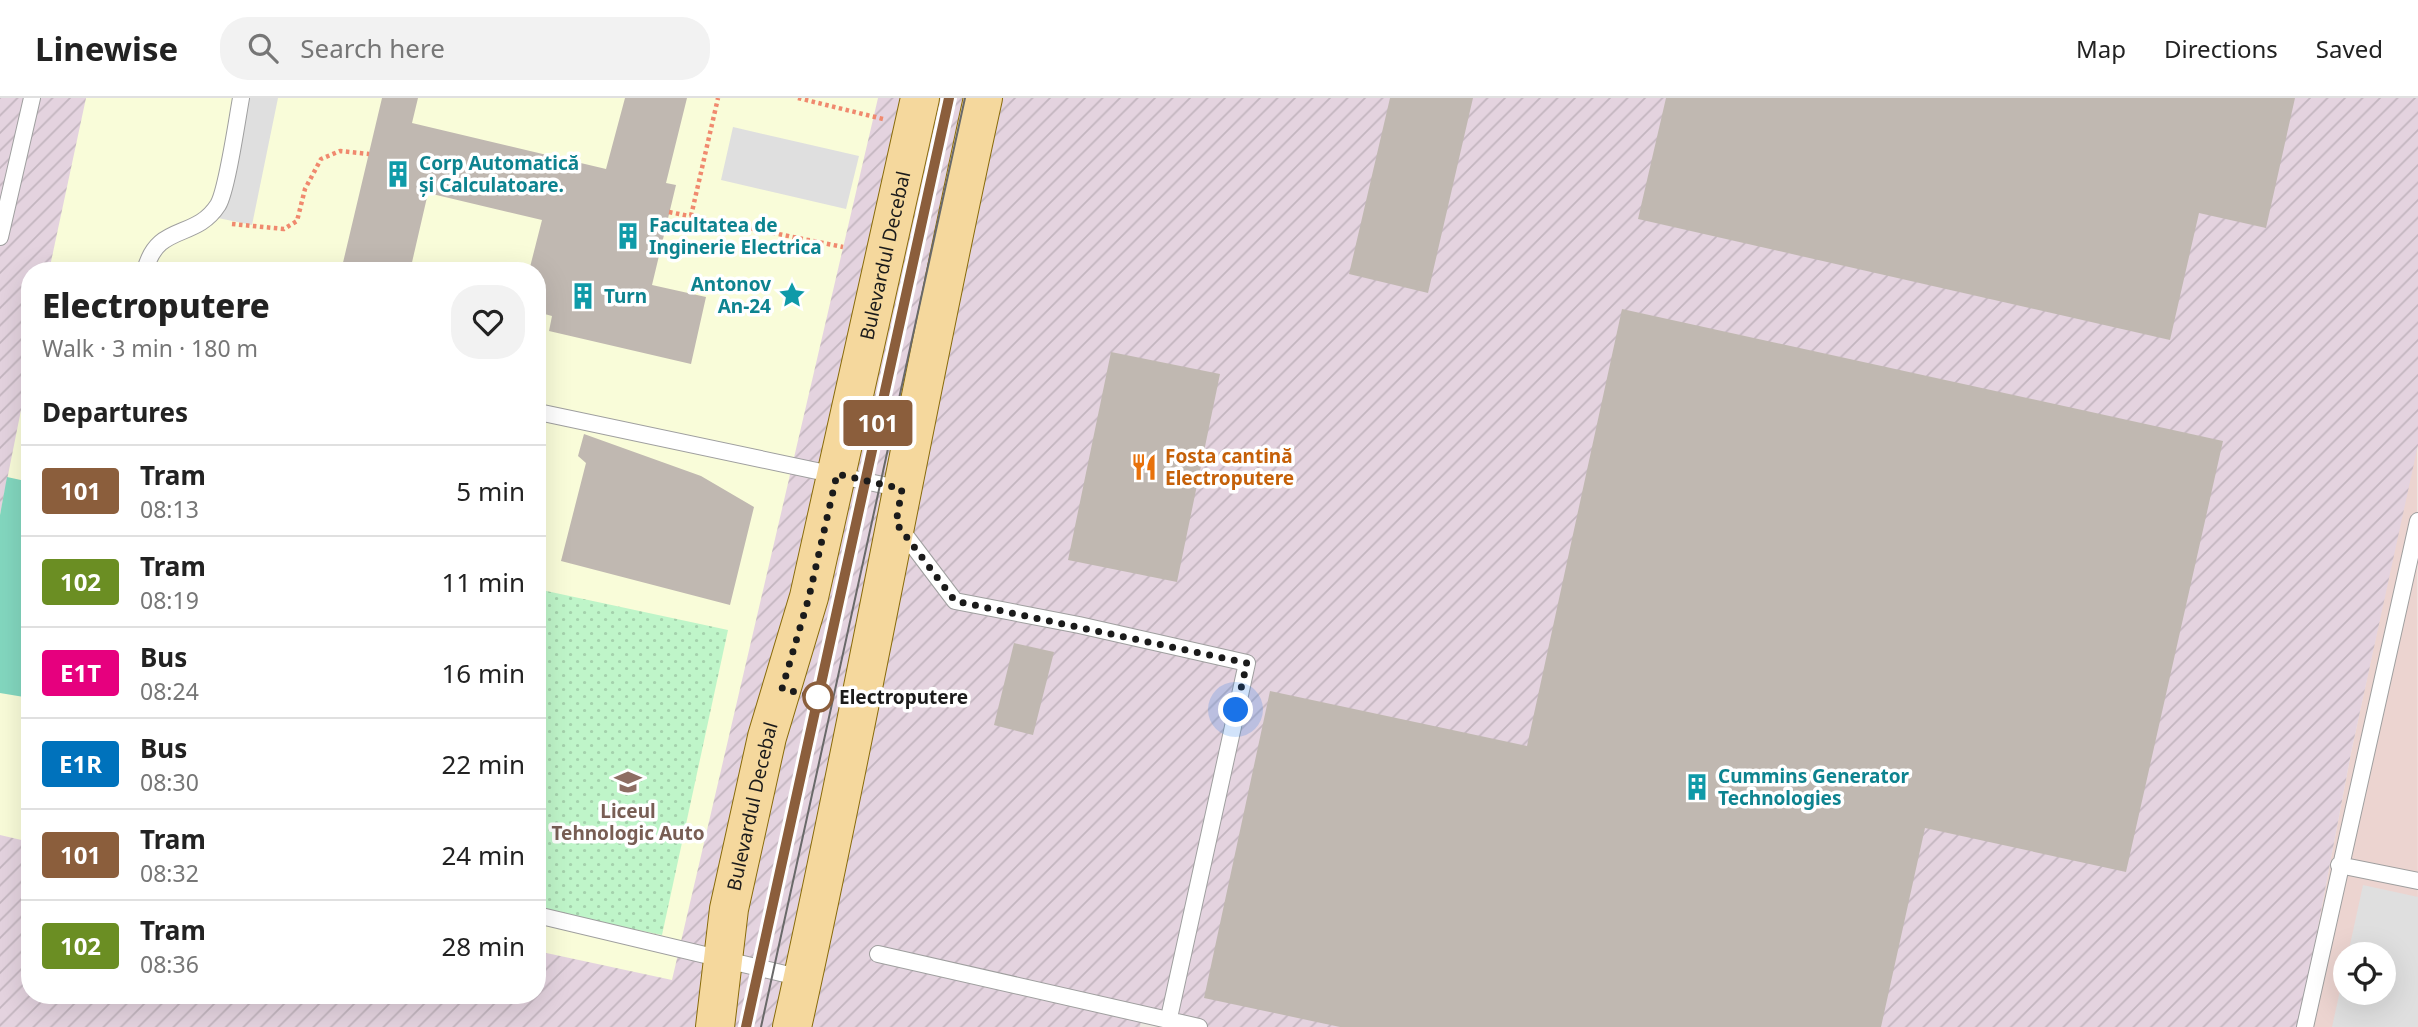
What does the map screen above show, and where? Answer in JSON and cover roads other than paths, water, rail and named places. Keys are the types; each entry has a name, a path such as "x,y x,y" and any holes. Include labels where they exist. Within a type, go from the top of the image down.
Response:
{"main road":[{"path":"792,1027 850,761 931,335 983,98"},
{"name":"Bulevardul Decebal","path":"715,1027 729,909 767,737 809,597 837,474 907,110"}],"lane":[{"path":"0,237 32,98"},
{"path":"147,262 161,240 204,221 219,203 241,98"},
{"path":"546,414 837,474 899,506 955,601 1247,663 1168,1024"},
{"path":"2305,1027 2339,865 2418,521"},
{"path":"2339,865 2418,881"},
{"path":"546,917 802,978"},
{"path":"878,954 1168,1024 1199,1027"}],"tram line":[{"path":"746,1027 949,98"},
{"name":"101","path":"746,1027 949,98"},
{"path":"761,1027 965,98"}],"place":[{"name":"Corp Automatică și Calculatoare.","path":"398,174"},
{"name":"Facultatea de Inginerie Electrica","path":"628,236"},
{"name":"Antonov An-24","path":"792,295"},
{"name":"Turn","path":"583,296"},
{"name":"Fosta cantină Electroputere","path":"1144,467"},
{"name":"Electroputere","path":"818,697"},
{"name":"Liceul Tehnologic Auto","path":"628,782"},
{"name":"Cummins Generator Technologies","path":"1697,787"}]}
